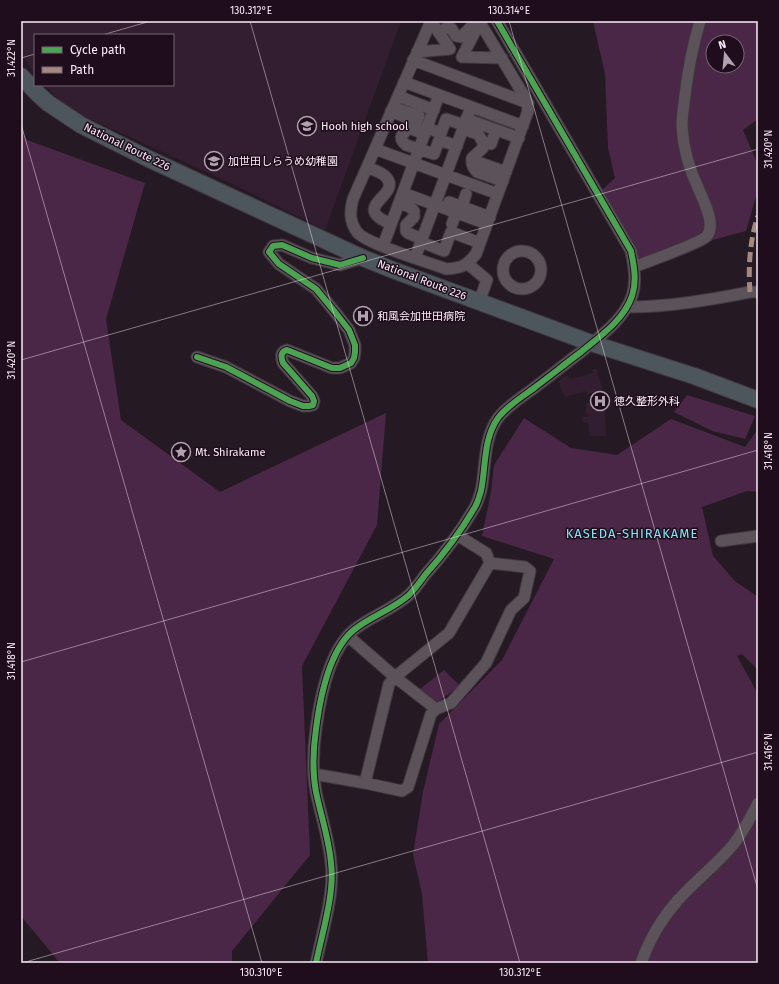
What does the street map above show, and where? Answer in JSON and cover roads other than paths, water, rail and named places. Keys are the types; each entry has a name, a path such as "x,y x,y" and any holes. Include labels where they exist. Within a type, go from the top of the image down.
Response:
{"highway":[{"name":"National Route 226","path":"21,76 48,103 81,125 149,159 364,258 591,343 694,376 758,400"}],"street":[{"path":"415,56 450,49 431,21"},
{"path":"431,21 353,199 350,215 357,232 370,242 446,269 468,264 476,254 528,111 528,103 479,21"},
{"path":"439,33 449,27 453,30 456,36 461,37 479,21"},
{"path":"479,21 462,57 502,58"},
{"path":"316,963 332,884 332,864 329,845 316,793 313,751 329,670 335,652 355,629 390,608 409,594 457,535 477,504 484,478 489,438 491,430 497,419 522,396 607,331 627,307 635,284 634,267 630,250 497,21"},
{"path":"634,267 697,242 707,236 711,226 704,200 693,178 684,145 682,126 686,82 700,21"},
{"path":"415,56 528,103"},
{"path":"404,82 523,126"},
{"path":"383,246 439,95"},
{"path":"398,96 417,107 434,110"},
{"path":"415,258 471,107"},
{"path":"392,109 419,116 414,130 441,133 446,119 496,130 519,138"},
{"path":"392,109 409,120 410,127 402,133 402,140 406,145 434,154 439,140 457,146"},
{"path":"464,124 478,134 484,142 484,146 481,151 472,158 474,170 477,172 504,177"},
{"path":"491,144 496,130"},
{"path":"375,149 498,194"},
{"path":"485,162 504,177"},
{"path":"367,167 384,174 388,179 390,188 376,204 375,211 379,218 392,224"},
{"path":"452,224 466,194"},
{"path":"401,198 436,202 488,221"},
{"path":"401,198 414,211 414,217 406,225 406,231 408,233 444,251 451,232 480,243"},
{"path":"197,357 226,367 303,406 313,404 314,400 312,396 283,363 281,355 287,350 332,368 340,368 351,363 356,352 355,345 349,330 316,290 279,264 269,252 273,246 282,245 312,258 340,265 364,258"},
{"path":"468,264 487,280"},
{"path":"479,302 487,280 503,273"},
{"path":"627,307 701,302 750,292 758,292"},
{"path":"457,535 486,553 490,563"},
{"path":"722,541 758,536"},
{"path":"365,783 390,684 395,677 449,633 490,563"},
{"path":"314,774 402,791 408,787 431,714 436,709 451,703 486,663 511,610 524,598 530,571 525,567 490,563"},
{"path":"348,636 395,677 436,709"},
{"path":"641,963 649,944 667,914 678,900 718,862 734,843 748,822 758,802"}],"place":[{"name":"Hooh high school","path":"307,126"},
{"name":"加世田しらうめ幼稚園","path":"214,161"},
{"name":"和風会加世田病院","path":"363,316"},
{"name":"徳久整形外科","path":"600,401"},
{"name":"Mt. Shirakame","path":"181,452"}],"district":[{"name":"KASEDA-SHIRAKAME","path":"632,533"}]}
